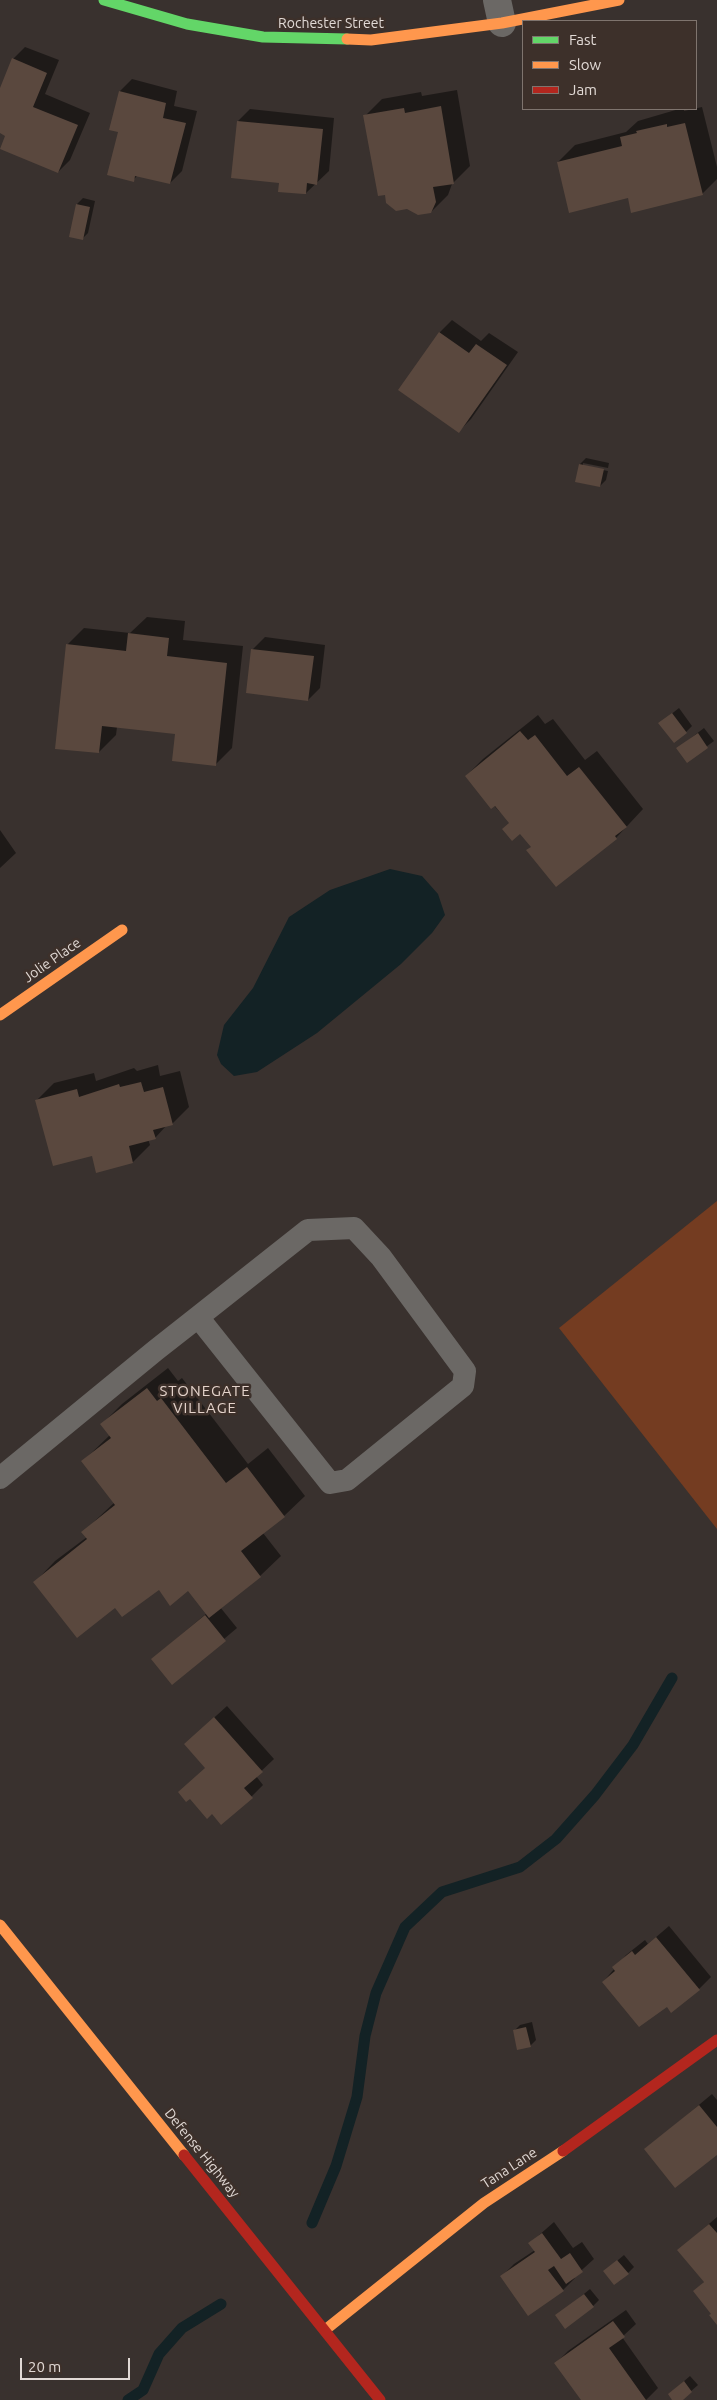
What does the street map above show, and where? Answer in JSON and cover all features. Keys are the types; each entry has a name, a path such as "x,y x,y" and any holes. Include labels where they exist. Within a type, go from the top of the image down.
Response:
{"street":[{"name":"Rochester Street","path":"104,0 187,24 262,38 371,40 499,12 619,0"},
{"name":"Jolie Place","path":"0,1015 122,930"},
{"name":"Defense Highway","path":"0,1925 380,2400"},
{"name":"Tana Lane","path":"325,2330 420,2252 484,2203 576,2143 717,2040"}],"lane":[{"path":"0,1478 198,1317 308,1230 354,1228 381,1257 465,1371 463,1386 347,1480 330,1483 198,1317"}],"shaded area":[{"path":"390,869 422,876 438,894 445,915 432,933 401,964 317,1033 257,1072 234,1076 221,1064 217,1055 224,1025 253,988 289,917 330,890"},
{"path":"717,1201 717,1529 559,1328"}],"building":[{"path":"12,58 47,73 33,107 78,125 58,173 0,149 5,136 0,133 0,88"},
{"path":"119,91 166,103 163,118 186,123 170,184 135,176 134,182 107,175 118,132 109,130"},
{"path":"441,106 454,184 433,187 436,202 431,213 418,215 407,209 396,211 386,203 385,195 378,196 363,115 404,108 405,113"},
{"path":"237,121 323,129 317,185 307,183 306,194 278,192 279,183 231,178"},
{"path":"685,123 703,195 631,213 628,198 569,213 557,162 622,146 620,137 637,133 636,131 667,124 667,127"},
{"path":"76,204 90,207 83,240 69,237"},
{"path":"439,332 469,353 476,344 507,365 459,433 398,390"},
{"path":"579,464 604,469 600,487 575,482"},
{"path":"128,633 169,638 167,656 227,663 216,766 172,761 175,734 102,726 99,753 55,749 66,644 126,651"},
{"path":"251,649 314,656 308,701 246,693"},
{"path":"672,713 687,733 674,743 658,723"},
{"path":"520,731 528,740 535,735 567,776 579,767 627,827 615,836 617,839 556,887 526,850 531,847 520,834 512,841 502,829 509,823 495,806 491,809 465,776"},
{"path":"698,733 708,748 687,763 676,748"},
{"path":"141,1082 144,1092 163,1087 173,1125 153,1130 156,1139 129,1146 133,1163 96,1173 92,1156 53,1166 35,1100 77,1089 79,1097 119,1084 120,1087"},
{"path":"147,1388 157,1401 161,1398 226,1483 247,1467 285,1517 241,1551 261,1577 209,1618 188,1591 170,1606 159,1590 122,1617 115,1608 77,1638 33,1582 87,1539 81,1532 115,1505 81,1461 111,1438 100,1424"},
{"path":"205,1615 226,1641 172,1685 151,1659"},
{"path":"214,1717 263,1772 244,1788 253,1798 221,1825 212,1814 207,1819 190,1799 186,1802 178,1792 205,1768 184,1744"},
{"path":"656,1937 700,1990 671,2013 667,2007 639,2027 602,1982 615,1971 612,1967 632,1951 635,1955"},
{"path":"526,2027 531,2047 517,2050 513,2030"},
{"path":"699,2105 717,2127 717,2155 675,2188 644,2149"},
{"path":"709,2224 717,2233 717,2325 693,2291 704,2282 677,2250"},
{"path":"542,2233 561,2259 570,2253 583,2272 566,2284 554,2266 548,2270 564,2291 528,2316 500,2276 535,2252 528,2243"},
{"path":"617,2260 629,2274 614,2285 603,2271"},
{"path":"584,2294 594,2307 565,2329 555,2315"},
{"path":"613,2321 625,2337 609,2348 646,2400 581,2400 554,2363"},
{"path":"684,2381 692,2392 683,2400 672,2400 668,2394"}],"waterway":[{"path":"312,2223 336,2166 357,2097 365,2036 376,1993 405,1927 442,1892 520,1867 556,1839 595,1795 633,1745 672,1678"},
{"path":"128,2400 143,2390 159,2354 182,2328 221,2304"}],"traffic: fast":[{"path":"104,0 187,24 263,37 347,39"}],"traffic: slow":[{"path":"347,39 371,40 502,23 619,0"},
{"path":"0,1015 122,930"},
{"path":"0,1925 184,2155"},
{"path":"325,2330 484,2203 563,2151"}],"traffic: jam":[{"path":"563,2151 717,2040"},
{"path":"184,2155 380,2400"}],"district":[{"name":"STONEGATE VILLAGE","path":"205,1400"}]}
